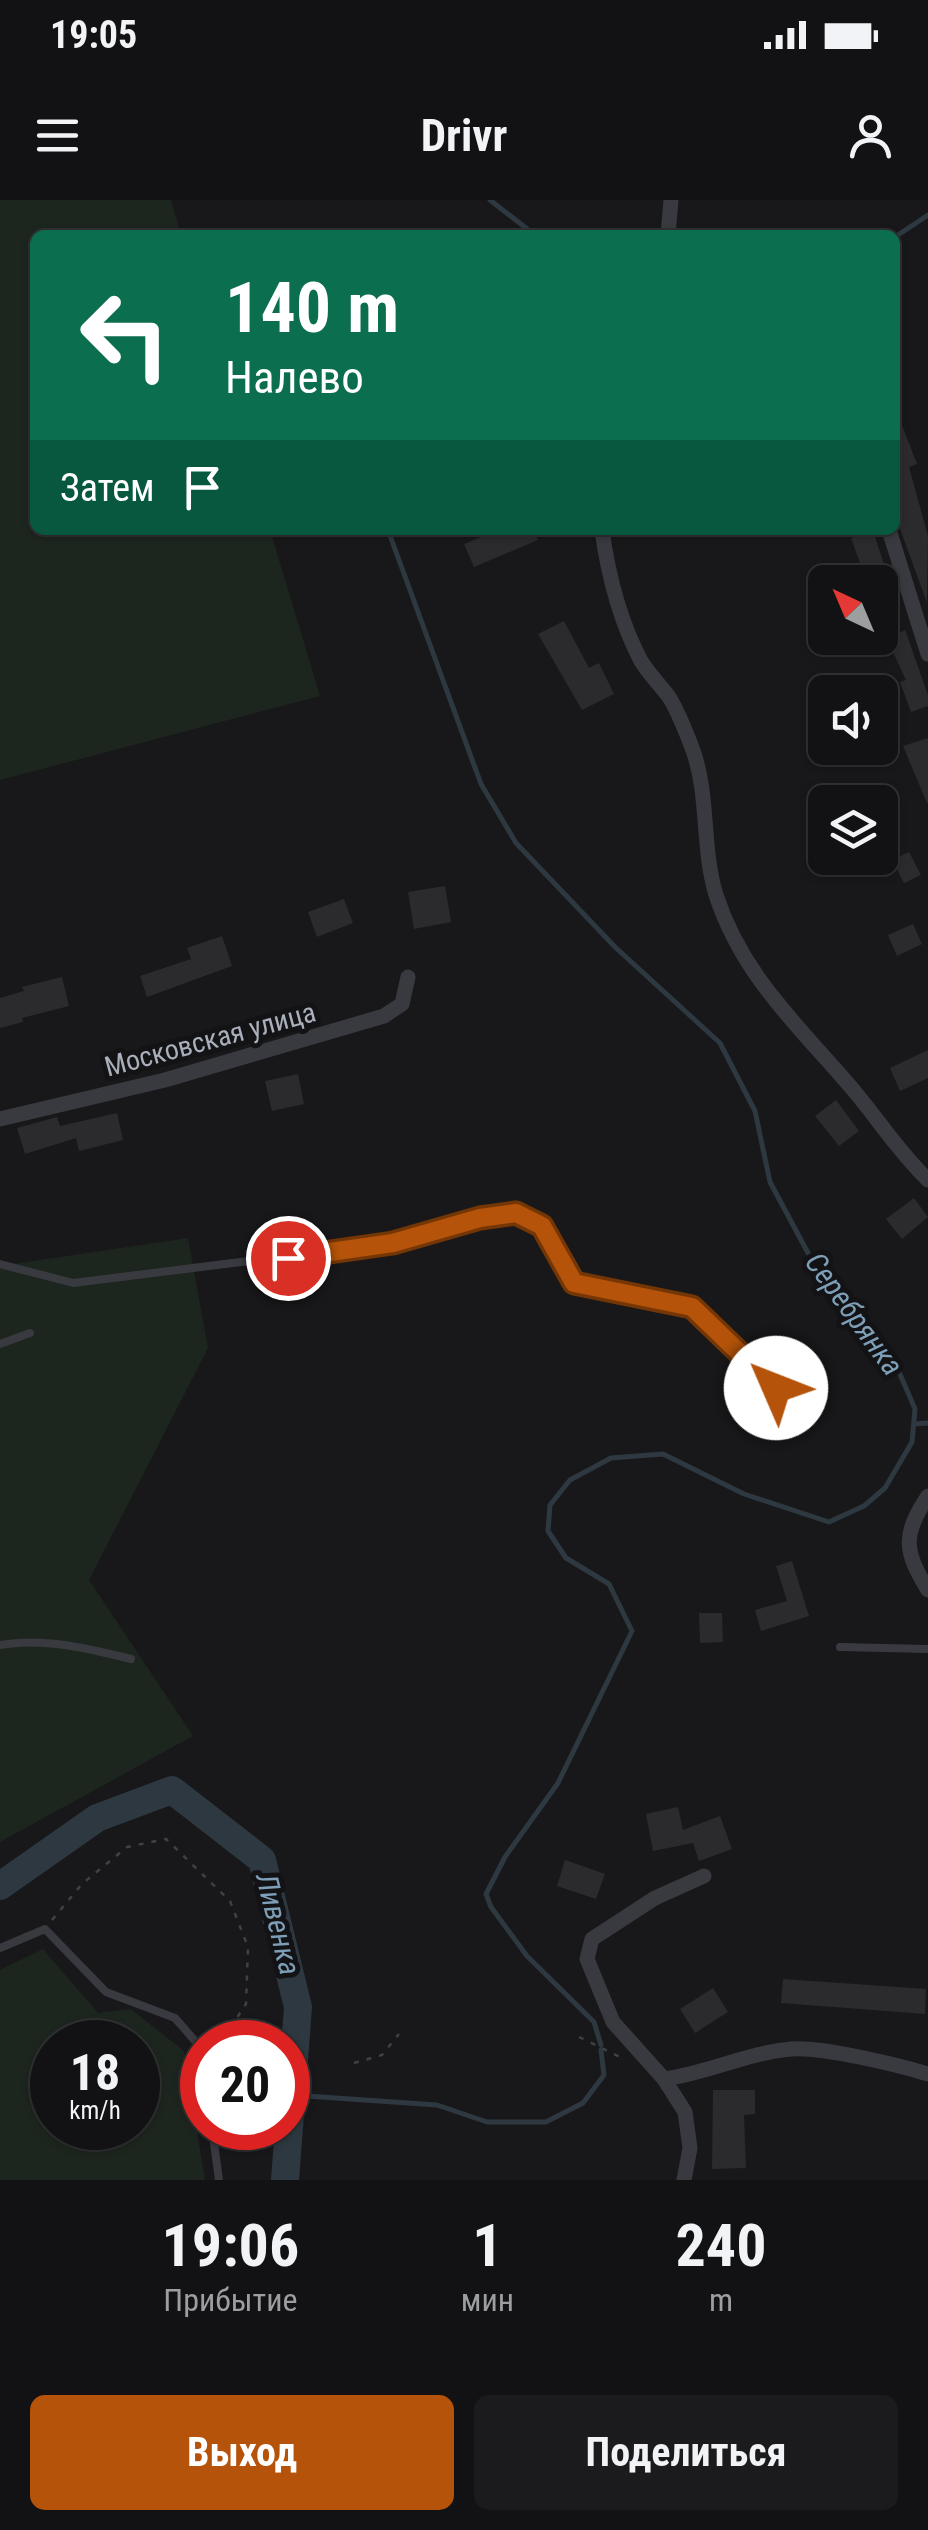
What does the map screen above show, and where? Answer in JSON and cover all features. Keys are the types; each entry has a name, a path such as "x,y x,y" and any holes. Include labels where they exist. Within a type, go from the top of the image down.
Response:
{"street":[{"path":"668,230 671,200"},
{"path":"603,535 606,562 626,624 642,662 670,700 703,778 708,855 716,896 752,967 784,1016 856,1093 896,1148 928,1180"},
{"path":"890,535 928,654"},
{"name":"Московская улица","path":"0,1118 165,1080 384,1016 402,1004 408,978"},
{"path":"928,1496 914,1516 908,1545 912,1566 928,1590"},
{"path":"684,2180 690,2148 685,2112 664,2079 613,2022 587,1959 592,1940 656,1898 704,1876"},
{"path":"664,2079 718,2069 757,2054 796,2048 928,2074"}],"lane":[{"path":"0,1264 73,1283 393,1243 480,1218 516,1213 542,1226 574,1283 692,1307 776,1388"},
{"path":"0,1344 30,1333"},
{"path":"0,1645 14,1642 92,1650 131,1659"},
{"path":"840,1647 928,1649"},
{"path":"0,1948 45,1929 106,1992 175,2018 180,2024"},
{"path":"215,2150 219,2180"}],"path":[{"path":"45,1929 82,1884 127,1848 166,1839 230,1901 248,1947 246,2004 235,2020"},
{"path":"354,2063 382,2054 399,2034"},
{"path":"579,2037 612,2053"}],"shaded area":[{"path":"0,200 171,200 180,230 30,230 30,535 272,535 320,696 0,780"},
{"path":"188,1238 208,1348 89,1580 193,1736 0,1842 0,1266"},
{"path":"43,1949 98,2013 131,2009 145,2020 30,2020 30,2150 160,2150 160,2032 180,2048 180,2150 200,2150 205,2180 0,2180 0,1970"}],"building":[{"path":"900,420 917,464 909,467 928,536 927,603 900,529"},
{"path":"486,535 536,535 538,540 474,567 464,544"},
{"path":"874,535 884,565 861,565 851,538"},
{"path":"564,621 589,668 599,663 614,694 582,710 538,634"},
{"path":"905,630 928,695 928,706 911,712 900,682 906,680 894,655 898,655 898,634"},
{"path":"928,738 928,803 927,803 903,746"},
{"path":"909,852 921,875 904,883 898,872 898,857"},
{"path":"445,886 451,922 414,929 408,892"},
{"path":"344,899 353,923 317,937 308,912"},
{"path":"913,924 922,944 897,956 888,935"},
{"path":"222,936 232,966 147,997 140,976 191,959 187,948"},
{"path":"62,977 69,1006 0,1028 0,998 24,991 22,987"},
{"path":"928,1050 928,1078 900,1091 890,1068"},
{"path":"298,1074 304,1104 272,1111 265,1081"},
{"path":"836,1100 859,1131 839,1146 815,1116"},
{"path":"117,1113 123,1140 79,1151 76,1138 25,1154 17,1128 57,1117 60,1126"},
{"path":"914,1198 928,1217 902,1239 886,1219"},
{"path":"792,1561 809,1616 761,1631 755,1610 787,1601 776,1566"},
{"path":"699,1613 722,1613 723,1642 700,1643"},
{"path":"678,1807 683,1830 720,1816 732,1849 699,1861 693,1843 653,1851 646,1814"},
{"path":"565,1860 605,1874 596,1899 557,1886"},
{"path":"783,1979 926,1989 925,2014 781,2003"},
{"path":"713,1988 728,2012 695,2033 680,2009"},
{"path":"713,2090 755,2090 755,2114 744,2115 746,2168 712,2169"}],"waterway":[{"name":"Серебрянка","path":"490,200 529,230"},
{"path":"900,234 928,215"},
{"name":"Серебрянка","path":"390,535 481,784 516,843 615,947 720,1043 755,1111 770,1182 808,1253 893,1358 915,1409 912,1442 885,1488 864,1506 829,1522 744,1494 663,1454 611,1458 570,1480 550,1505 548,1531 566,1558 609,1584 632,1631 558,1783 505,1857 486,1894 491,1907 527,1956 594,2022 601,2045"},
{"path":"914,1424 928,1423"},
{"name":"Ливенка","path":"0,1886 97,1818 172,1790 262,1860 298,2007 285,2180"},
{"path":"310,2096 437,2105 487,2122 546,2122 583,2103 604,2075 601,2050"}],"route":[{"path":"288,1258 393,1243 480,1218 516,1213 542,1226 574,1283 692,1307 776,1388"}]}
